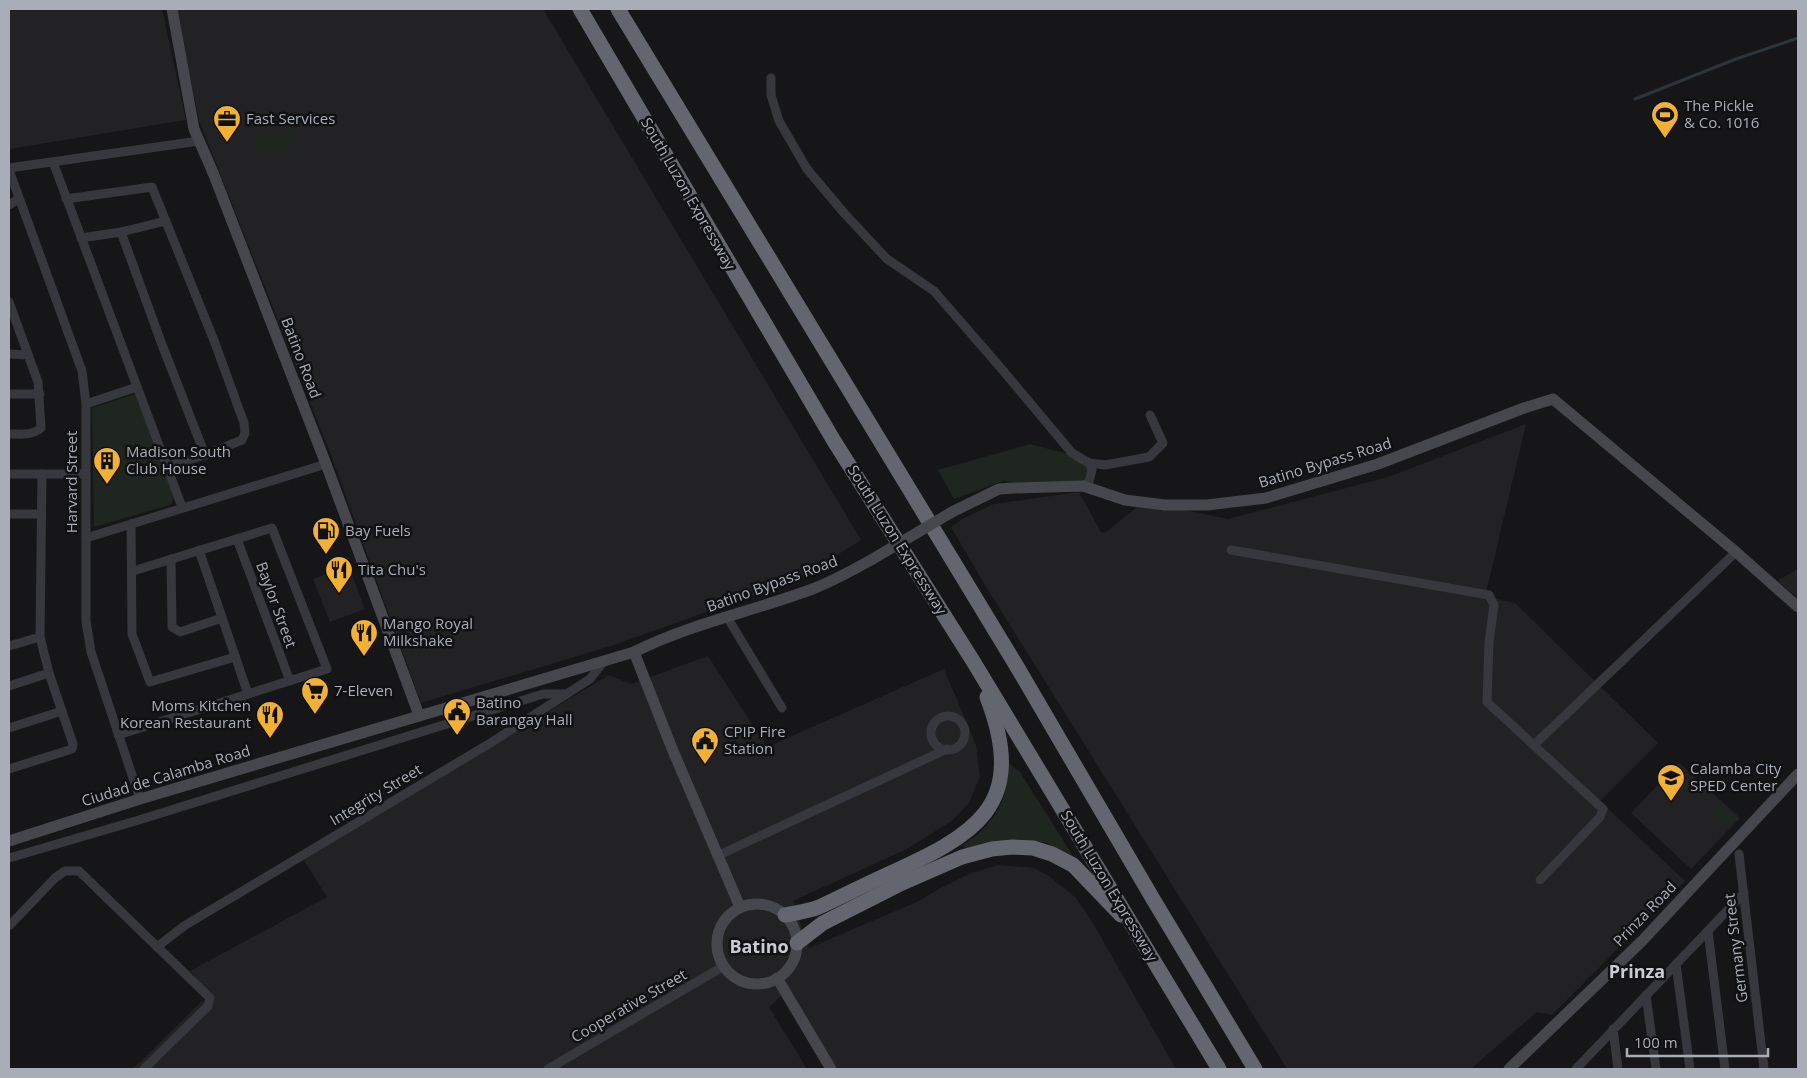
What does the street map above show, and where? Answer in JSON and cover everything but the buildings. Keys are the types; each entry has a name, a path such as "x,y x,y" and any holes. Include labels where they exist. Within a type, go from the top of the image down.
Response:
{"highway":[{"name":"South Luzon Expressway","path":"580,9 834,441 973,660 1219,1069"},
{"name":"South Luzon Expressway","path":"618,9 1011,656 1153,900 1255,1069"},
{"path":"785,915 817,908 926,856 968,831 986,811 998,789 1002,758 998,726 973,660"},
{"path":"797,943 823,922 898,885 962,857 992,849 1012,847 1033,848 1052,854 1073,865 1090,881 1102,897 1135,928"}],"main road":[{"name":"Batino Road","path":"172,9 194,129 326,464 419,715"},
{"name":"Batino Bypass Road","path":"604,661 634,652 662,638 815,588 842,576 952,512 999,489 1083,486 1125,500 1165,505 1207,505 1266,498 1378,464 1524,408 1553,399 1736,552 1798,607"},
{"path":"634,652 717,856 740,907"},
{"name":"Ciudad de Calamba Road","path":"9,841 140,799 604,661"},
{"name":"Prinza Road","path":"1509,1069 1642,941 1798,774"},
{"path":"752,904 764,904 776,908 785,915 792,923 796,932 797,943 796,953 786,972 766,983 748,982 732,975 724,966 717,950 718,933 726,918 740,907 752,904"},
{"path":"777,978 831,1069"}],"street":[{"path":"771,78 771,95 779,121 807,169 844,213 887,259 934,291 1072,453 1089,463 1105,465 1149,457 1163,443 1150,415"},
{"path":"9,169 200,141"},
{"path":"53,162 80,238 168,466 182,508"},
{"name":"Harvard Street","path":"9,169 18,199 74,345 82,371 86,404 86,621 88,641 140,799"},
{"path":"66,199 152,187 215,343 245,430 242,440 205,455 168,466"},
{"path":"9,205 18,199"},
{"path":"80,238 121,232 166,221"},
{"path":"121,232 205,455"},
{"path":"9,302 38,382 40,394 40,428 36,432 28,434 9,434"},
{"path":"9,354 28,354"},
{"path":"86,404 137,387"},
{"path":"9,394 40,394"},
{"path":"1083,486 1089,482 1092,470 1089,463"},
{"path":"86,538 326,464"},
{"path":"9,474 86,474"},
{"path":"9,769 72,748 73,744 49,673 40,637 42,474"},
{"path":"9,514 41,514"},
{"path":"131,524 133,571 132,634 150,682 235,657"},
{"path":"118,735 327,669 272,528 133,571"},
{"name":"Baylor Street","path":"237,539 290,681"},
{"path":"198,550 248,694"},
{"path":"1231,550 1489,594 1494,606 1487,702 1603,809 1600,817 1540,880"},
{"path":"1534,745 1736,552"},
{"path":"170,559 172,628 180,632 222,618"},
{"path":"727,616 782,708"},
{"path":"9,646 40,637"},
{"name":"Integrity Street","path":"156,947 184,926 492,742 590,679 604,661"},
{"path":"9,686 49,673"},
{"path":"9,858 140,820 543,694 567,694"},
{"path":"9,728 62,711"},
{"path":"717,856 947,750"},
{"name":"Germany Street","path":"1739,854 1764,1069"},
{"path":"9,926 55,878 65,871 79,871 210,998 208,1006 144,1069"},
{"path":"1578,1068 1744,893"},
{"path":"1708,931 1725,1069"},
{"path":"1676,964 1690,1069"},
{"name":"Cooperative Street","path":"548,1069 724,966"},
{"path":"1646,995 1656,1069"},
{"path":"1613,1029 1618,1069"}],"shaded area":[{"path":"9,9 162,9 186,120 9,149"},
{"path":"176,9 543,9 861,540 799,579 611,646 421,703 329,450 199,120"},
{"path":"290,129 295,149 258,158 253,138"},
{"path":"135,394 174,498 170,505 94,527 92,408"},
{"path":"1526,424 1485,597 1515,603 1658,743 1600,801 1685,881 1552,1015 1537,1012 1473,1069 1287,1069 985,585 951,527 964,518 994,504 1079,492 1101,532 1105,533 1137,507 1176,508 1228,519 1388,477"},
{"path":"1030,444 1099,462 1088,488 1003,481 954,499 938,470"},
{"name":"Tita Chu's","path":"348,565 365,609 330,622 313,579"},
{"path":"1798,569 1798,598 1777,581"},
{"path":"708,656 767,747 944,669 976,745 980,777 969,803 953,820 909,848 793,901 809,948 919,901 969,874 997,865 1034,868 1049,876 1075,897 1093,923 1176,1069 833,1069 788,990 769,1007 807,1069 133,1069 201,1002 213,998 190,971 327,897 303,859 609,675 631,684"},
{"path":"1009,763 1020,772 1073,856 1045,842 1013,842 968,849 961,846 981,831 993,818 1005,791"},
{"path":"1679,763 1740,818 1691,869 1631,813"},
{"path":"1721,801 1737,817 1728,826 1712,811"}],"waterway":[{"path":"1635,99 1736,59 1798,38"}],"place":[{"name":"The Pickle & Co. 1016","path":"1665,139"},
{"name":"Fast Services","path":"227,143"},
{"name":"Madison South Club House","path":"107,485"},
{"name":"Bay Fuels","path":"326,555"},
{"name":"Tita Chu's","path":"339,594"},
{"name":"Mango Royal Milkshake","path":"364,657"},
{"name":"7-Eleven","path":"315,715"},
{"name":"Batino Barangay Hall","path":"457,736"},
{"name":"Moms Kitchen Korean Restaurant","path":"270,739"},
{"name":"CPIP Fire Station","path":"705,765"},
{"name":"Calamba City SPED Center","path":"1671,802"}],"district":[{"name":"Batino","path":"759,947"},
{"name":"Prinza","path":"1637,972"}]}
